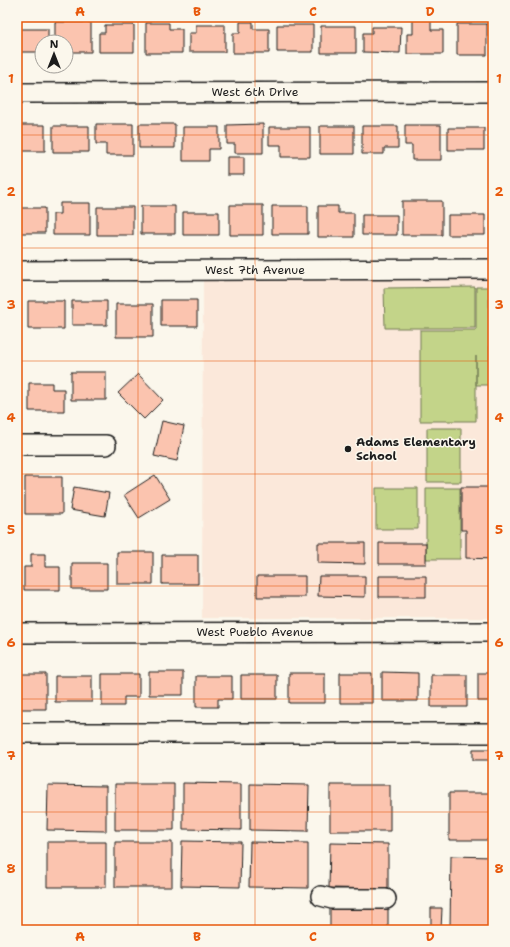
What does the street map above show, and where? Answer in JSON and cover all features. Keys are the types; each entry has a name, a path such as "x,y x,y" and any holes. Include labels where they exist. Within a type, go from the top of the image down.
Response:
{"street":[{"name":"West 6th Drive","path":"17,93 493,92"},
{"name":"West 7th Avenue","path":"17,271 493,269"},
{"path":"17,445 106,445"},
{"name":"West Pueblo Avenue","path":"17,633 493,632"},
{"path":"17,733 493,733"},
{"path":"321,896 332,899 386,899"}],"shaded area":[{"name":"Adams Elementary School","path":"493,279 493,618 202,618 203,280"}],"green space":[{"path":"475,287 475,328 385,328 384,288"},
{"path":"476,287 489,287 490,385 476,385 476,421 420,421 420,330 476,330"},
{"path":"427,428 461,428 461,482 427,482"},
{"path":"376,488 418,488 418,529 376,529"},
{"path":"426,488 460,488 460,559 426,559"}],"building":[{"path":"413,19 431,19 431,30 443,30 443,54 407,54 407,34 413,34"},
{"path":"55,22 91,22 91,52 74,52 74,34 55,34"},
{"path":"240,22 253,22 253,29 269,29 269,53 233,53 233,33 240,33"},
{"path":"146,23 169,23 169,29 182,29 182,53 146,53"},
{"path":"457,24 487,24 487,55 457,55"},
{"path":"105,25 134,25 134,52 99,52 99,33 105,33"},
{"path":"196,25 225,25 225,52 189,52 189,33 196,33"},
{"path":"277,25 313,25 313,52 277,52"},
{"path":"321,26 356,26 356,53 321,53"},
{"path":"372,27 401,27 400,53 363,52 363,33 372,33"},
{"path":"19,29 48,29 48,34 34,34 34,52 17,52 17,35 19,35"},
{"path":"96,124 133,124 133,155 106,155 106,144 96,144"},
{"path":"139,124 175,124 175,148 139,148"},
{"path":"263,124 263,153 235,153 235,144 227,144 227,125"},
{"path":"17,125 45,125 45,151 17,151"},
{"path":"405,125 441,125 441,160 412,160 412,145 405,145"},
{"path":"53,126 89,126 89,152 53,152"},
{"path":"320,126 354,126 354,154 320,154"},
{"path":"362,126 398,126 398,148 384,148 384,154 362,154"},
{"path":"183,127 219,127 219,149 209,149 209,161 183,161"},
{"path":"269,127 310,127 310,157 281,157 281,145 269,145"},
{"path":"493,127 493,154 492,154"},
{"path":"448,128 484,128 484,150 448,150"},
{"path":"227,157 244,157 244,175 227,175"},
{"path":"402,201 442,201 442,235 402,235"},
{"path":"491,202 493,202 493,236 491,236"},
{"path":"60,203 90,203 90,235 53,235 53,214 60,214"},
{"path":"230,205 263,205 263,235 230,235"},
{"path":"141,206 175,206 175,234 141,234"},
{"path":"272,206 308,206 308,234 272,234"},
{"path":"318,206 338,206 338,213 354,213 354,237 318,237"},
{"path":"97,207 133,207 133,235 97,235"},
{"path":"17,208 45,208 45,233 17,233"},
{"path":"183,212 219,212 219,235 183,235"},
{"path":"362,215 397,215 397,235 362,235"},
{"path":"448,215 485,215 485,235 448,235"},
{"path":"161,300 197,300 197,326 161,326"},
{"path":"28,301 64,301 64,329 28,329"},
{"path":"72,301 107,301 107,325 72,325"},
{"path":"116,304 153,304 153,337 116,337"},
{"path":"71,372 106,372 106,400 71,400"},
{"path":"138,374 163,400 144,419 118,393"},
{"path":"29,383 52,383 52,389 64,389 64,411 29,411"},
{"path":"162,421 184,426 177,461 154,456"},
{"path":"155,475 170,499 139,518 124,495"},
{"path":"25,477 62,477 62,514 25,514"},
{"path":"489,481 493,481 493,559 466,558 466,530 461,530 461,487 489,487"},
{"path":"74,487 109,493 105,516 70,510"},
{"path":"318,543 365,543 365,564 318,563"},
{"path":"379,543 426,543 426,564 379,564"},
{"path":"117,552 153,552 153,584 117,584"},
{"path":"31,554 45,554 45,567 60,567 60,590 24,590 24,567 31,567"},
{"path":"162,555 198,555 198,584 162,584"},
{"path":"72,563 107,563 107,589 72,589"},
{"path":"257,576 305,576 305,597 257,597"},
{"path":"319,576 365,576 365,597 318,596"},
{"path":"379,576 426,576 426,597 379,597"},
{"path":"149,672 183,672 183,695 149,695"},
{"path":"382,672 418,673 418,701 382,701"},
{"path":"289,673 325,673 325,703 289,703"},
{"path":"340,673 372,673 372,703 340,703"},
{"path":"478,673 493,673 493,701 478,701"},
{"path":"17,674 46,674 46,709 17,709"},
{"path":"102,674 139,674 139,697 124,697 124,706 102,706"},
{"path":"241,675 277,675 277,699 241,699"},
{"path":"431,675 467,675 467,707 431,707"},
{"path":"55,676 92,676 92,702 55,702"},
{"path":"196,676 232,676 232,699 218,699 218,707 196,707"},
{"path":"473,749 493,749 493,760 473,760"},
{"path":"183,783 241,784 241,830 183,829"},
{"path":"115,784 174,784 174,830 115,830"},
{"path":"250,784 309,785 308,831 250,830"},
{"path":"48,785 106,786 106,831 47,830"},
{"path":"330,785 390,785 390,831 330,831"},
{"path":"449,793 493,793 493,840 449,840"},
{"path":"182,841 241,842 240,887 181,886"},
{"path":"47,842 106,842 106,887 47,887"},
{"path":"115,842 172,842 172,887 115,887"},
{"path":"250,842 308,843 308,888 249,887"},
{"path":"330,843 388,844 388,889 329,888"},
{"path":"451,856 493,857 493,930 450,930"},
{"path":"330,908 388,908 388,930 330,930"},
{"path":"431,908 442,908 441,930 431,930"}],"place":[{"name":"Adams Elementary School","path":"348,449"}]}
